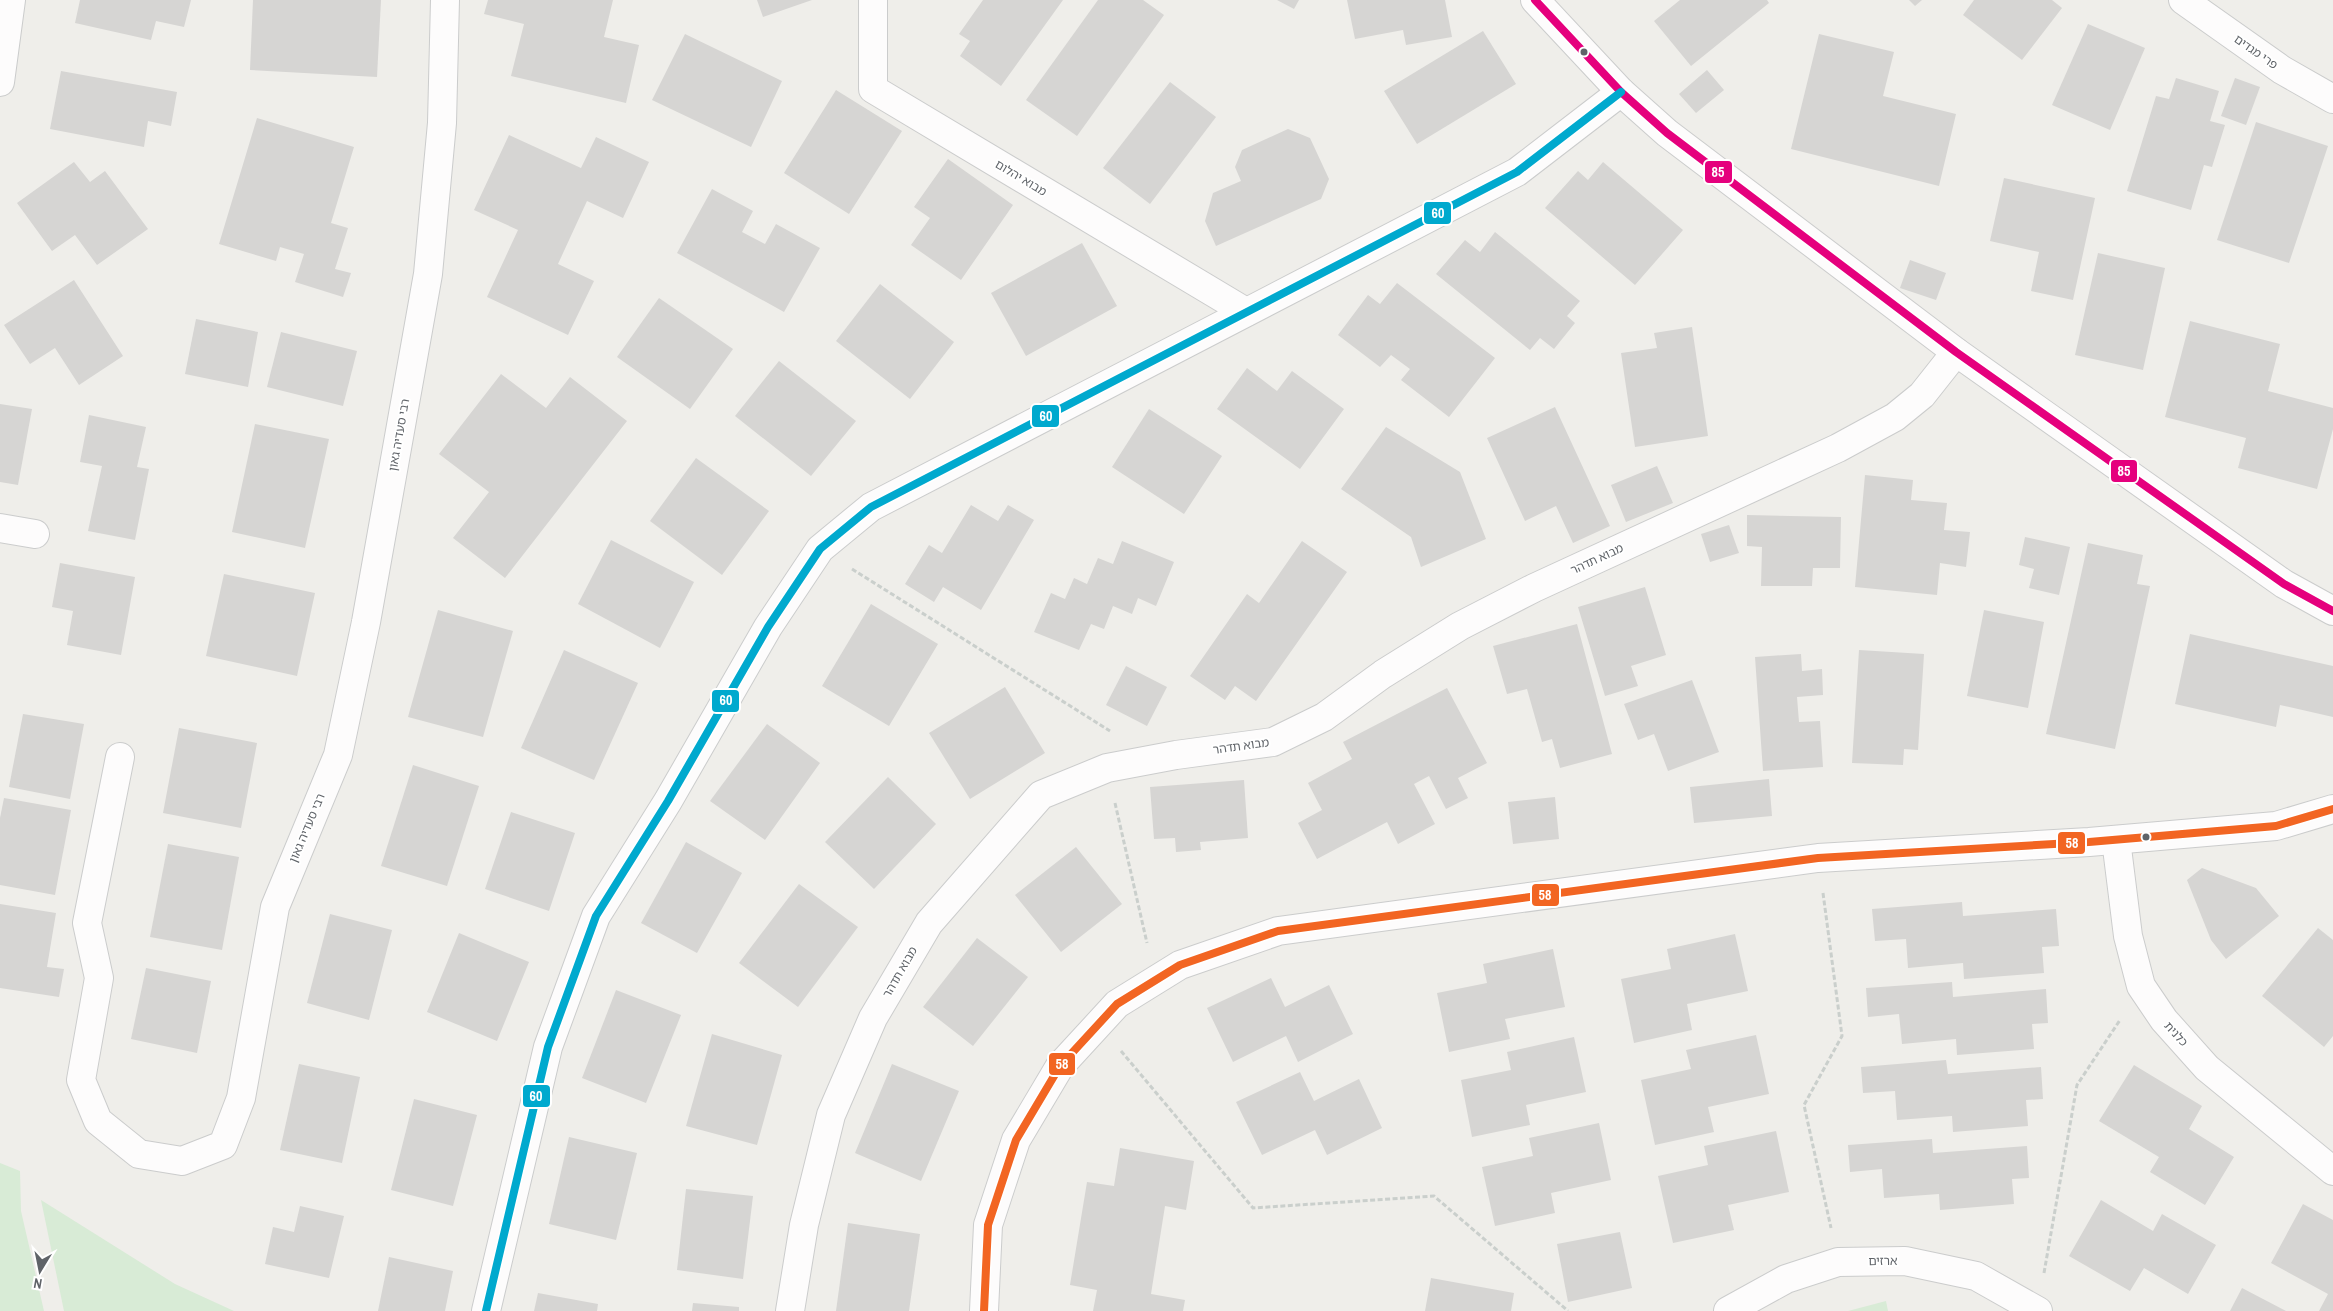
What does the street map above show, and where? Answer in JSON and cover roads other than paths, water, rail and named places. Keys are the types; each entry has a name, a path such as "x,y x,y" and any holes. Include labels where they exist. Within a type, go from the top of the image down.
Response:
{"street":[{"path":"0,82 11,0"},
{"name":"רבי סעדיה גאון","path":"120,757 87,923 99,978 81,1080 98,1122 139,1154 182,1161 223,1146 238,1106 275,907 338,755 366,622 428,274 442,123 445,0"},
{"name":"מבוא יהלום","path":"873,0 873,89 1246,312"},
{"path":"1535,0 1621,92 1666,132 1956,352 2284,584 2333,611"},
{"name":"פרי מגדים","path":"2183,0 2282,70 2333,99"},
{"path":"486,1311 548,1048 596,916 668,801 768,627 820,549 871,507 1517,172 1621,92"},
{"name":"מבוא תדהר","path":"790,1311 804,1225 831,1115 873,1018 928,923 1041,795 1107,768 1273,742 1324,717 1383,674 1460,626 1534,588 1838,448 1895,417 1922,395 1956,352"},
{"path":"0,528 35,534"},
{"path":"984,1311 988,1224 1016,1140 1060,1066 1117,1004 1180,964 1278,931 1818,858 2116,840 2276,826 2333,810"},
{"name":"כלנית","path":"2116,840 2128,936 2141,986 2164,1020 2206,1068 2333,1171"},
{"name":"ארזים","path":"1728,1311 1786,1278 1838,1262 1905,1261 1976,1276 2038,1311"}]}
